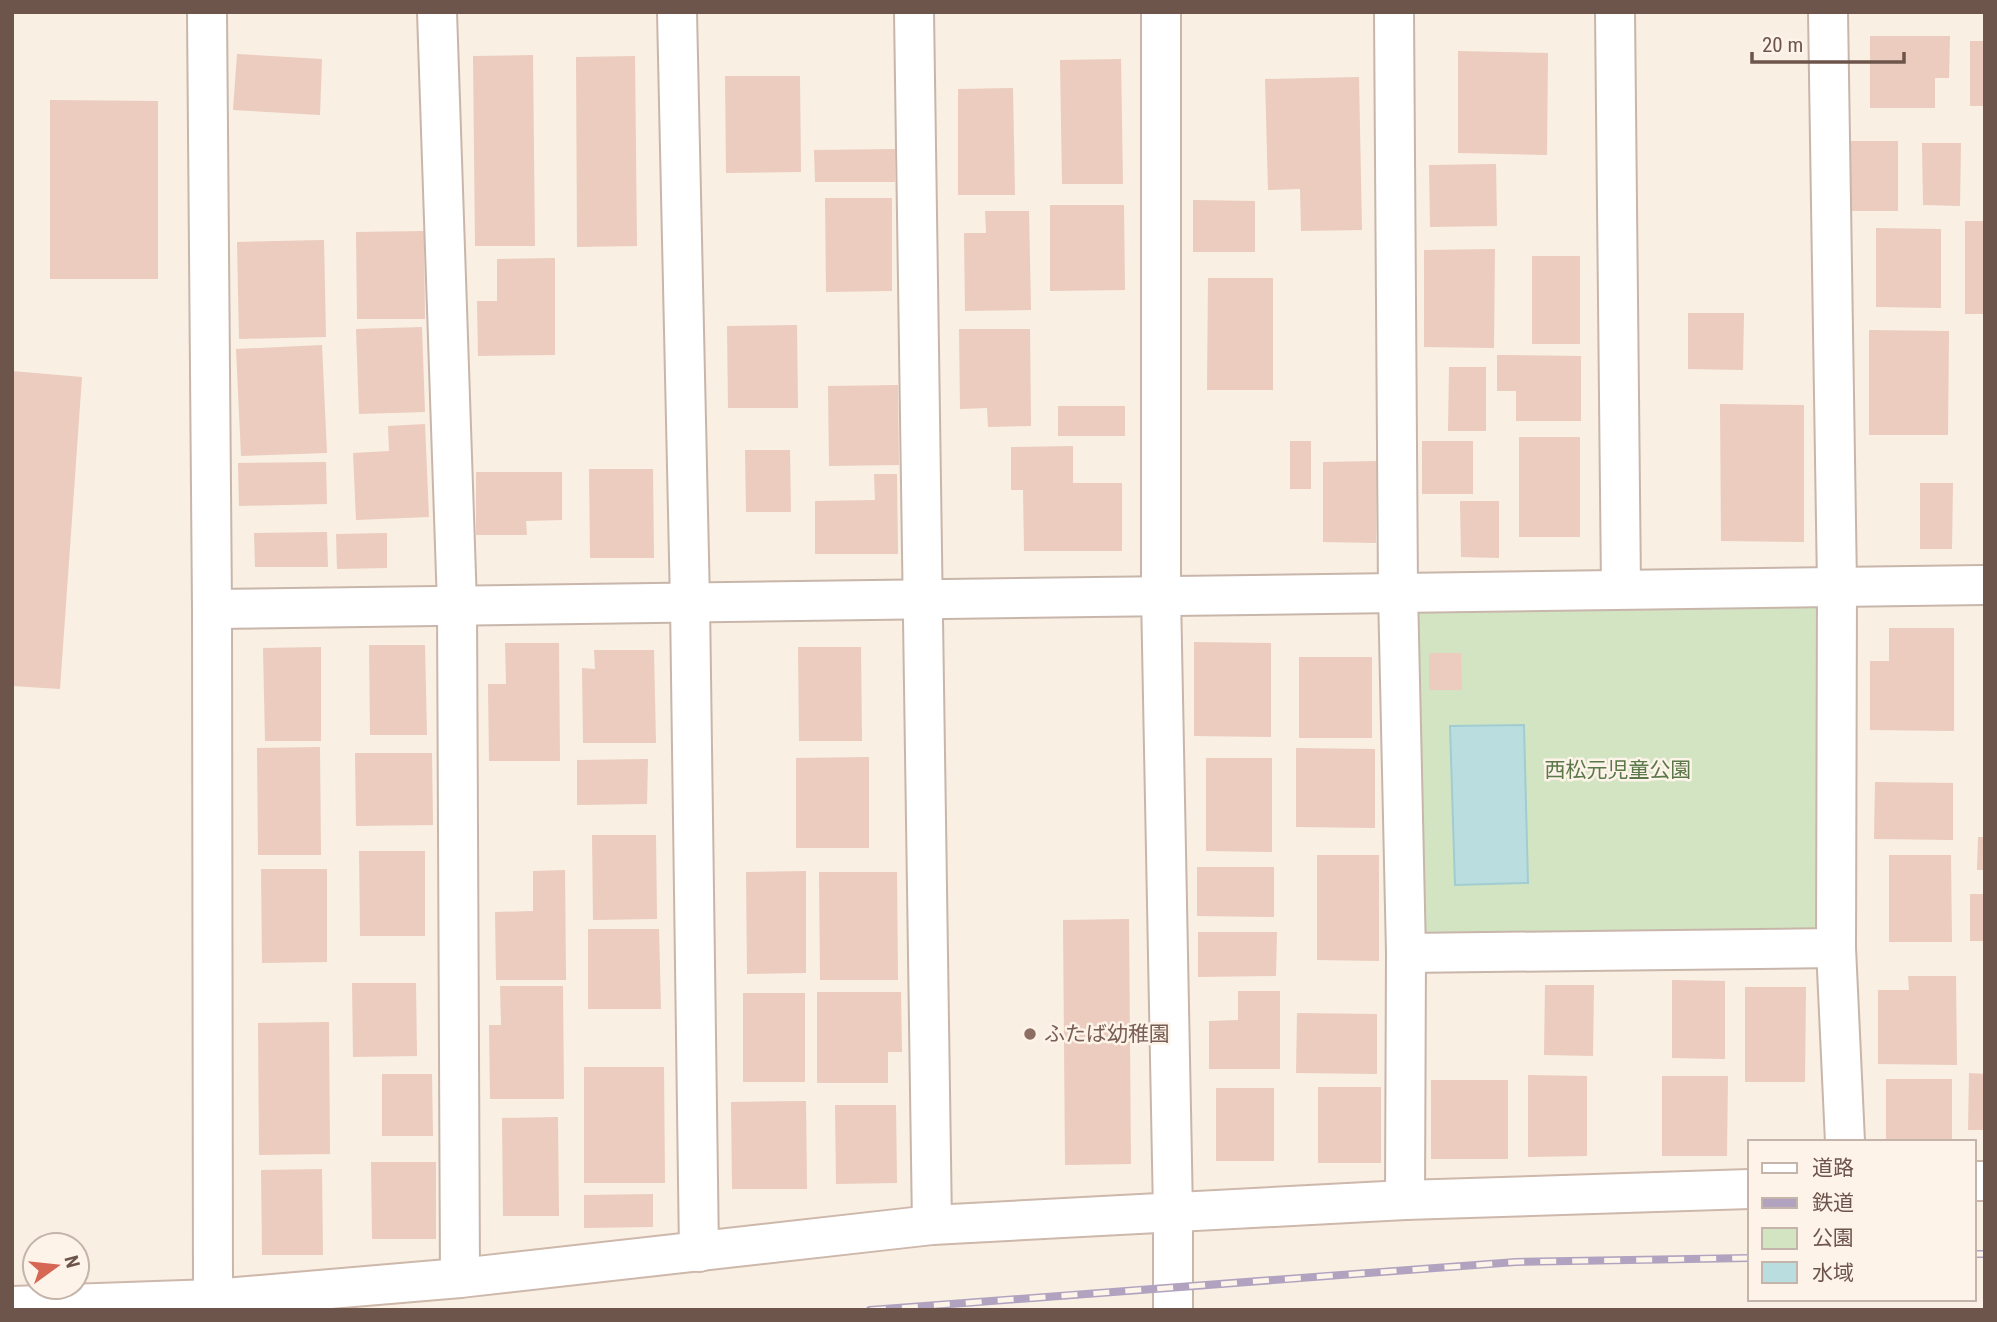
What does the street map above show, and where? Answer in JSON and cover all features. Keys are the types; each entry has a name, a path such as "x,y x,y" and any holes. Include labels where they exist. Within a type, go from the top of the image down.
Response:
{"street":[{"path":"207,12 214,1299"},
{"path":"437,12 457,605 460,1278"},
{"path":"677,12 690,603 699,1252"},
{"path":"914,12 932,1225"},
{"path":"1161,12 1161,594 1173,1310"},
{"path":"1394,12 1398,591 1406,953 1405,1200"},
{"path":"1615,12 1621,588"},
{"path":"1828,12 1837,586 1836,948 1845,1140"},
{"path":"212,609 924,600 1161,594 1985,585"},
{"path":"1406,953 1836,948"},
{"path":"12,1306 214,1299 460,1278 932,1225 1405,1200 1748,1189"}],"green space":[{"name":"西松元児童公園","path":"1837,586 1836,948 1406,953 1398,591"}],"water":[{"path":"1524,725 1528,883 1455,885 1450,726"}],"building":[{"path":"1870,36 1950,36 1949,78 1935,78 1935,108 1870,108"},
{"path":"1970,41 1985,41 1985,106 1970,106"},
{"path":"1458,51 1548,53 1547,155 1458,153"},
{"path":"237,54 322,59 320,115 233,110"},
{"path":"533,55 535,246 475,246 473,56"},
{"path":"635,56 637,246 577,247 576,57"},
{"path":"1121,59 1123,184 1062,184 1060,60"},
{"path":"725,76 800,76 801,172 726,173"},
{"path":"1359,77 1362,230 1301,231 1300,189 1268,190 1265,79"},
{"path":"1013,88 1015,195 958,195 958,89"},
{"path":"50,100 158,101 158,279 50,279"},
{"path":"1851,141 1898,141 1898,211 1851,211"},
{"path":"1922,143 1961,143 1960,206 1923,205"},
{"path":"895,149 895,182 815,182 814,150"},
{"path":"1496,164 1497,226 1430,227 1429,165"},
{"path":"825,198 892,198 892,291 826,292"},
{"path":"1193,200 1255,201 1255,252 1193,252"},
{"path":"1050,205 1124,205 1125,290 1050,291"},
{"path":"985,211 1029,211 1031,310 965,311 964,233 986,233"},
{"path":"1965,221 1985,221 1985,314 1965,314"},
{"path":"1876,228 1941,229 1941,308 1876,307"},
{"path":"424,231 425,319 357,319 356,232"},
{"path":"324,240 326,337 239,339 237,242"},
{"path":"1495,249 1494,348 1424,347 1424,250"},
{"path":"1532,256 1580,256 1580,344 1532,344"},
{"path":"555,258 555,355 478,356 477,301 497,301 497,259"},
{"path":"1208,278 1273,278 1273,390 1207,390"},
{"path":"1688,313 1744,313 1743,370 1688,369"},
{"path":"797,325 798,408 728,408 727,326"},
{"path":"422,327 425,412 359,414 356,329"},
{"path":"959,329 1030,329 1031,426 988,427 987,408 960,409"},
{"path":"1869,330 1949,331 1948,435 1869,435"},
{"path":"322,345 327,453 241,456 236,349"},
{"path":"1497,355 1581,356 1581,421 1516,421 1516,391 1497,391"},
{"path":"1449,367 1486,367 1486,431 1448,431"},
{"path":"12,371 82,377 60,689 12,686"},
{"path":"898,385 899,465 829,466 828,386"},
{"path":"1720,404 1804,405 1804,542 1721,541"},
{"path":"1058,406 1125,406 1125,436 1058,436"},
{"path":"425,424 429,517 356,520 353,453 389,451 388,426"},
{"path":"1519,437 1580,437 1580,537 1519,537"},
{"path":"1290,441 1311,441 1311,489 1290,489"},
{"path":"1422,441 1473,441 1473,494 1422,494"},
{"path":"1073,446 1073,483 1122,483 1122,551 1024,551 1023,490 1011,490 1011,447"},
{"path":"745,450 790,450 791,512 746,512"},
{"path":"1377,461 1376,543 1323,542 1323,462"},
{"path":"326,462 327,504 239,506 238,463"},
{"path":"589,469 653,469 654,558 590,558"},
{"path":"476,472 562,472 562,520 526,521 527,535 476,535"},
{"path":"874,474 897,474 898,554 815,554 815,501 875,500"},
{"path":"1920,483 1953,483 1952,549 1920,549"},
{"path":"1460,501 1499,501 1499,558 1461,557"},
{"path":"327,532 328,567 255,567 254,533"},
{"path":"387,533 387,568 337,569 336,534"},
{"path":"1889,628 1954,628 1954,731 1870,730 1870,661 1889,661"},
{"path":"1194,642 1271,643 1271,737 1194,736"},
{"path":"505,643 559,643 560,761 489,761 488,684 506,684"},
{"path":"369,645 425,645 427,735 370,735"},
{"path":"321,647 321,741 265,741 263,648"},
{"path":"798,647 861,647 862,741 799,741"},
{"path":"594,650 654,650 656,743 583,743 582,668 595,669"},
{"path":"1429,653 1461,653 1462,690 1429,690"},
{"path":"1299,657 1372,657 1372,738 1299,738"},
{"path":"320,747 321,855 258,855 257,748"},
{"path":"1296,748 1375,749 1375,828 1296,827"},
{"path":"355,753 432,753 433,825 356,826"},
{"path":"869,757 869,848 796,848 796,758"},
{"path":"1206,758 1272,758 1272,852 1206,851"},
{"path":"648,759 647,804 577,805 577,760"},
{"path":"1875,782 1953,783 1953,840 1874,839"},
{"path":"592,835 656,835 657,919 593,920"},
{"path":"1978,837 1985,837 1985,870 1977,870"},
{"path":"359,851 425,851 425,936 360,936"},
{"path":"1317,855 1379,855 1379,961 1317,960"},
{"path":"1889,855 1951,855 1952,942 1889,942"},
{"path":"1197,867 1274,867 1274,917 1197,916"},
{"path":"261,869 327,869 327,962 262,963"},
{"path":"565,870 566,980 496,980 495,912 533,911 533,871"},
{"path":"806,871 806,973 747,974 746,872"},
{"path":"819,872 897,872 898,980 820,980"},
{"path":"1970,894 1985,894 1985,941 1970,941"},
{"path":"1129,919 1131,1164 1065,1165 1063,920"},
{"path":"588,929 659,929 661,1009 588,1009"},
{"path":"1198,932 1277,932 1276,976 1198,977"},
{"path":"1908,976 1956,976 1957,1065 1878,1064 1878,990 1909,990"},
{"path":"1672,980 1725,981 1725,1059 1672,1058"},
{"path":"352,983 416,983 417,1056 353,1057"},
{"path":"1545,985 1594,985 1593,1056 1544,1055"},
{"path":"500,986 563,986 564,1099 490,1099 489,1025 501,1025"},
{"path":"1745,987 1806,987 1805,1082 1745,1082"},
{"path":"1238,991 1280,991 1280,1069 1209,1069 1209,1021 1238,1020"},
{"path":"817,992 901,992 902,1052 888,1052 888,1083 817,1083"},
{"path":"743,993 805,993 805,1082 743,1082"},
{"path":"1297,1013 1377,1014 1377,1074 1296,1073"},
{"path":"329,1022 330,1154 259,1155 258,1023"},
{"path":"584,1067 664,1067 665,1183 584,1183"},
{"path":"1969,1073 1985,1074 1985,1130 1968,1130"},
{"path":"382,1074 432,1074 433,1136 382,1136"},
{"path":"1528,1075 1587,1076 1587,1156 1528,1157"},
{"path":"1662,1076 1728,1076 1727,1156 1662,1156"},
{"path":"1886,1079 1952,1079 1952,1140 1886,1140"},
{"path":"1431,1080 1508,1080 1508,1159 1431,1159"},
{"path":"1318,1087 1381,1087 1381,1163 1318,1163"},
{"path":"1216,1088 1274,1088 1274,1161 1216,1161"},
{"path":"806,1101 807,1189 732,1189 731,1102"},
{"path":"835,1105 896,1105 897,1183 836,1184"},
{"path":"558,1117 559,1216 503,1216 502,1118"},
{"path":"371,1162 436,1162 436,1239 372,1239"},
{"path":"322,1169 323,1255 262,1255 261,1170"},
{"path":"653,1194 653,1227 584,1228 584,1195"}],"railway":[{"path":"1976,1254 1985,1254"},
{"path":"870,1310 1516,1262 1748,1258"}],"place":[{"name":"ふたば幼稚園","path":"1030,1034"}]}
